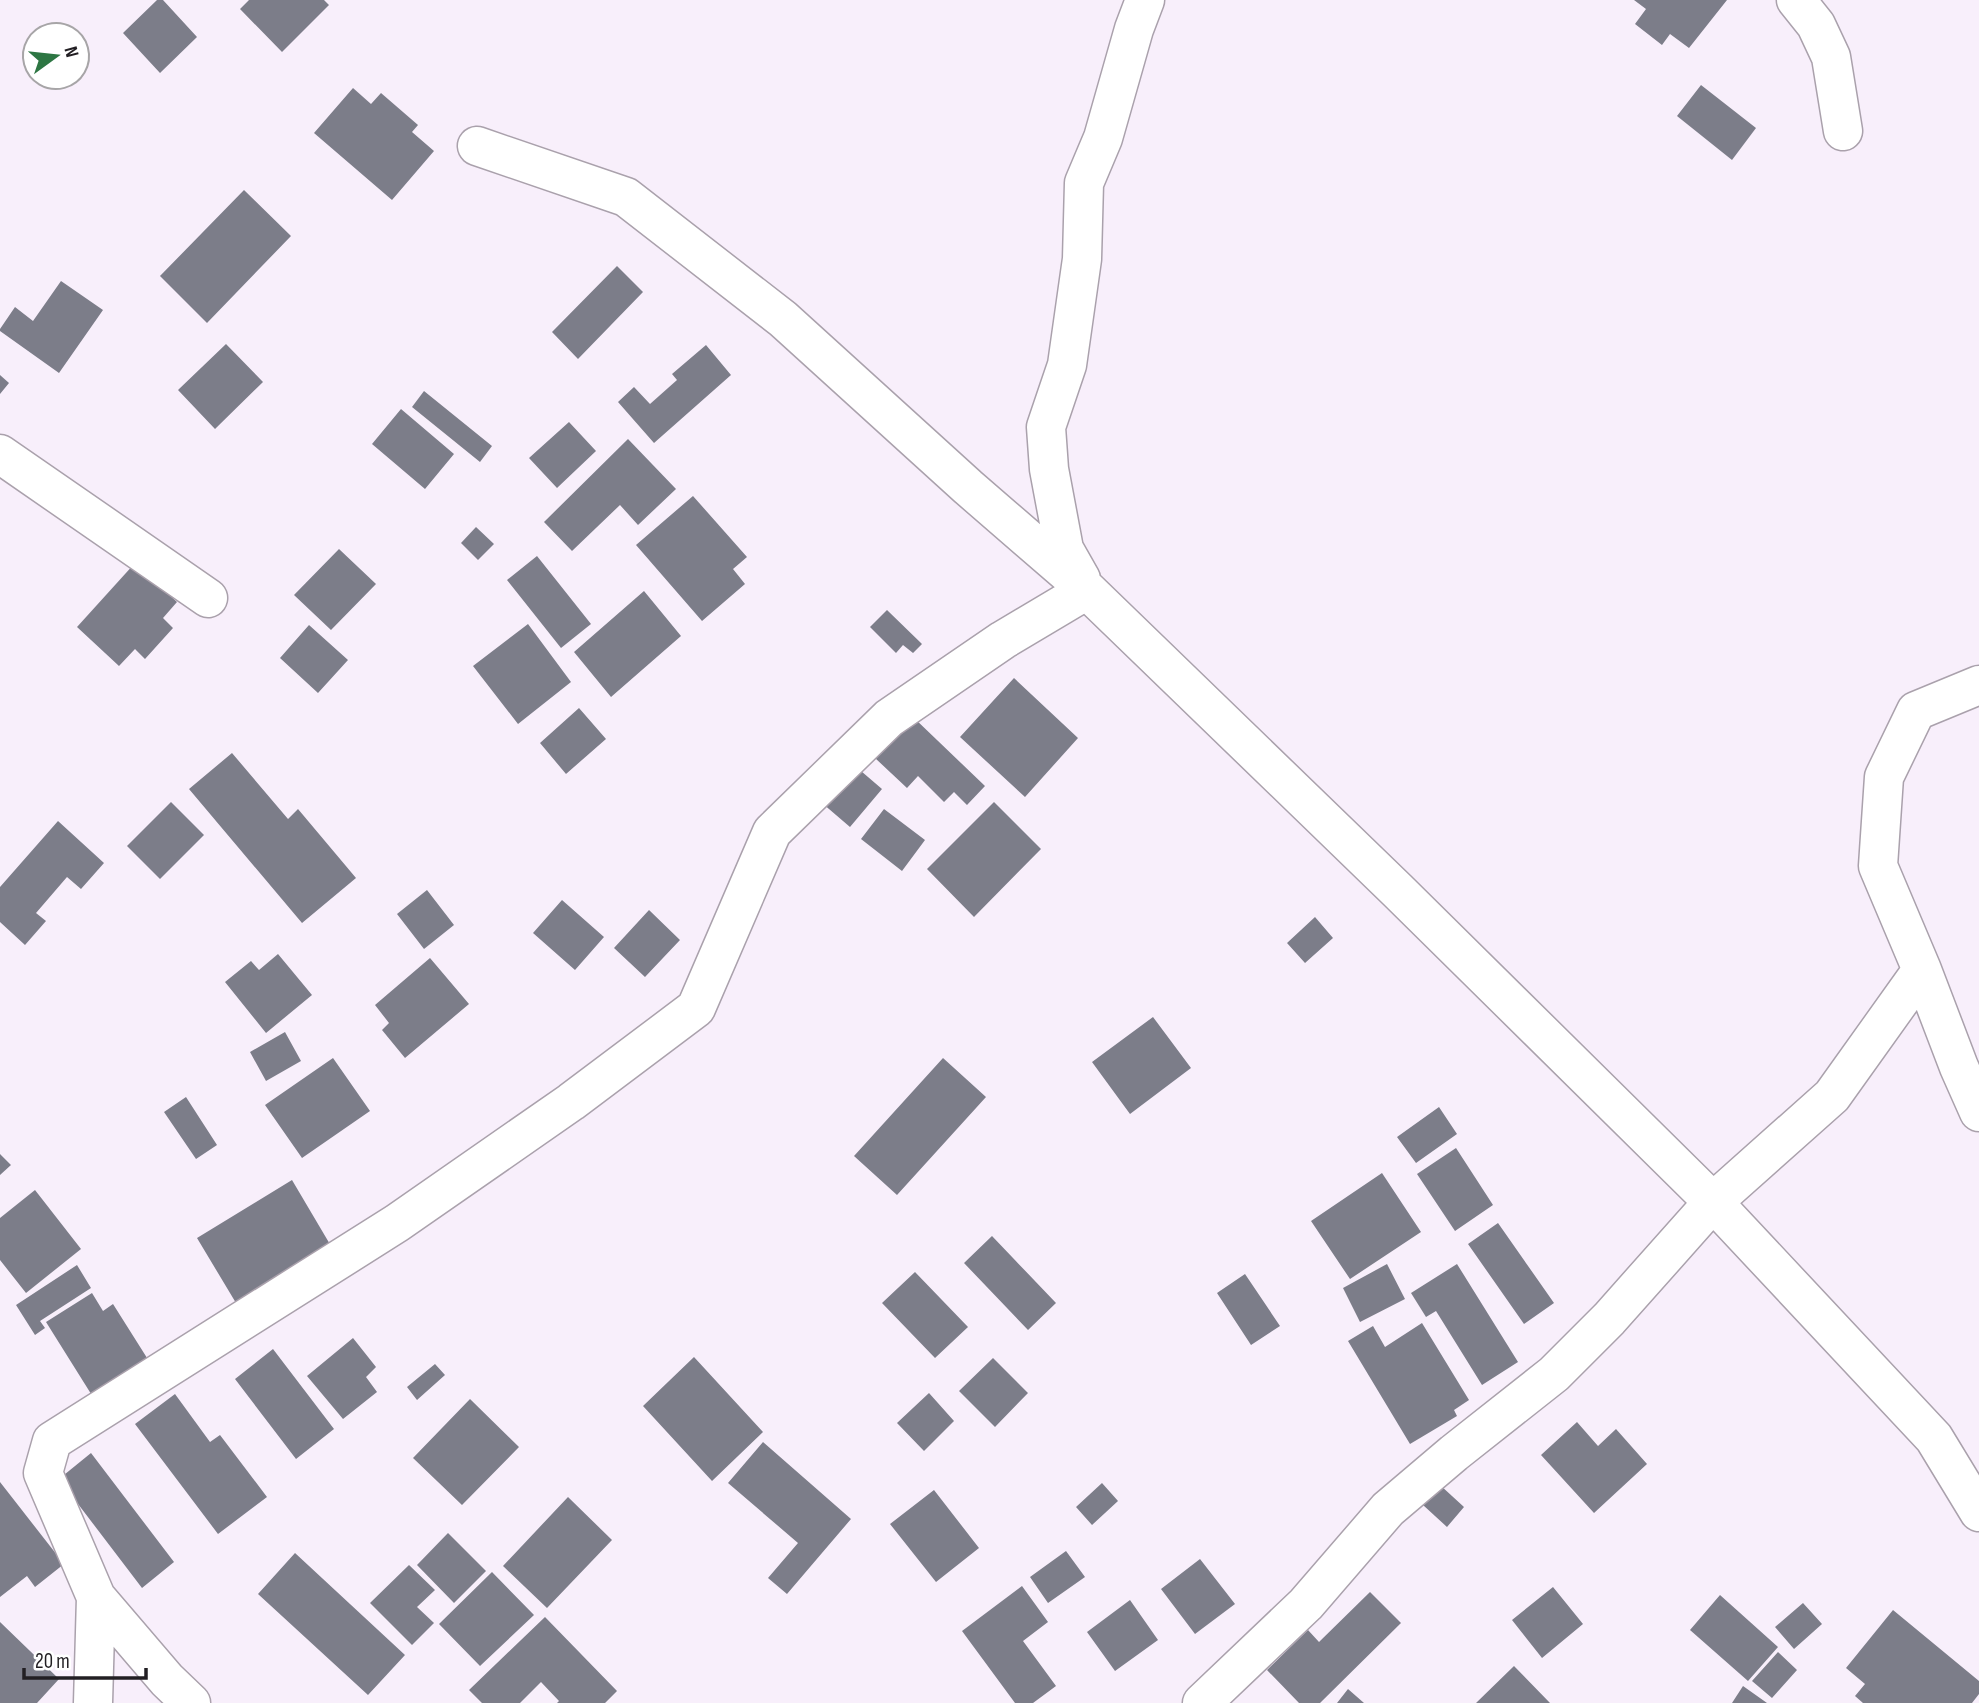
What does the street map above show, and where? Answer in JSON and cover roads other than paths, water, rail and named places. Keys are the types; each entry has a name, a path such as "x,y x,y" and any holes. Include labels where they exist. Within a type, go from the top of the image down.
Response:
{"street":[{"path":"1087,590 1064,549 1049,469 1046,427 1067,365 1082,259 1084,183 1102,138 1145,0"},
{"path":"1796,0 1816,25 1831,57 1843,131"},
{"path":"477,146 626,197 783,319 968,487 1087,590 1713,1202 1934,1438 1979,1512"},
{"path":"0,454 208,598"},
{"path":"191,1703 167,1680 96,1597 43,1473 51,1441 397,1223 570,1102 696,1008 772,832 889,718 1003,640 1087,590"},
{"path":"1979,685 1916,711 1884,777 1878,866 1979,1112"},
{"path":"1202,1703 1306,1604 1388,1509 1555,1374 1609,1320 1713,1202 1832,1096 1922,970"},
{"path":"93,1703 96,1597"}]}
